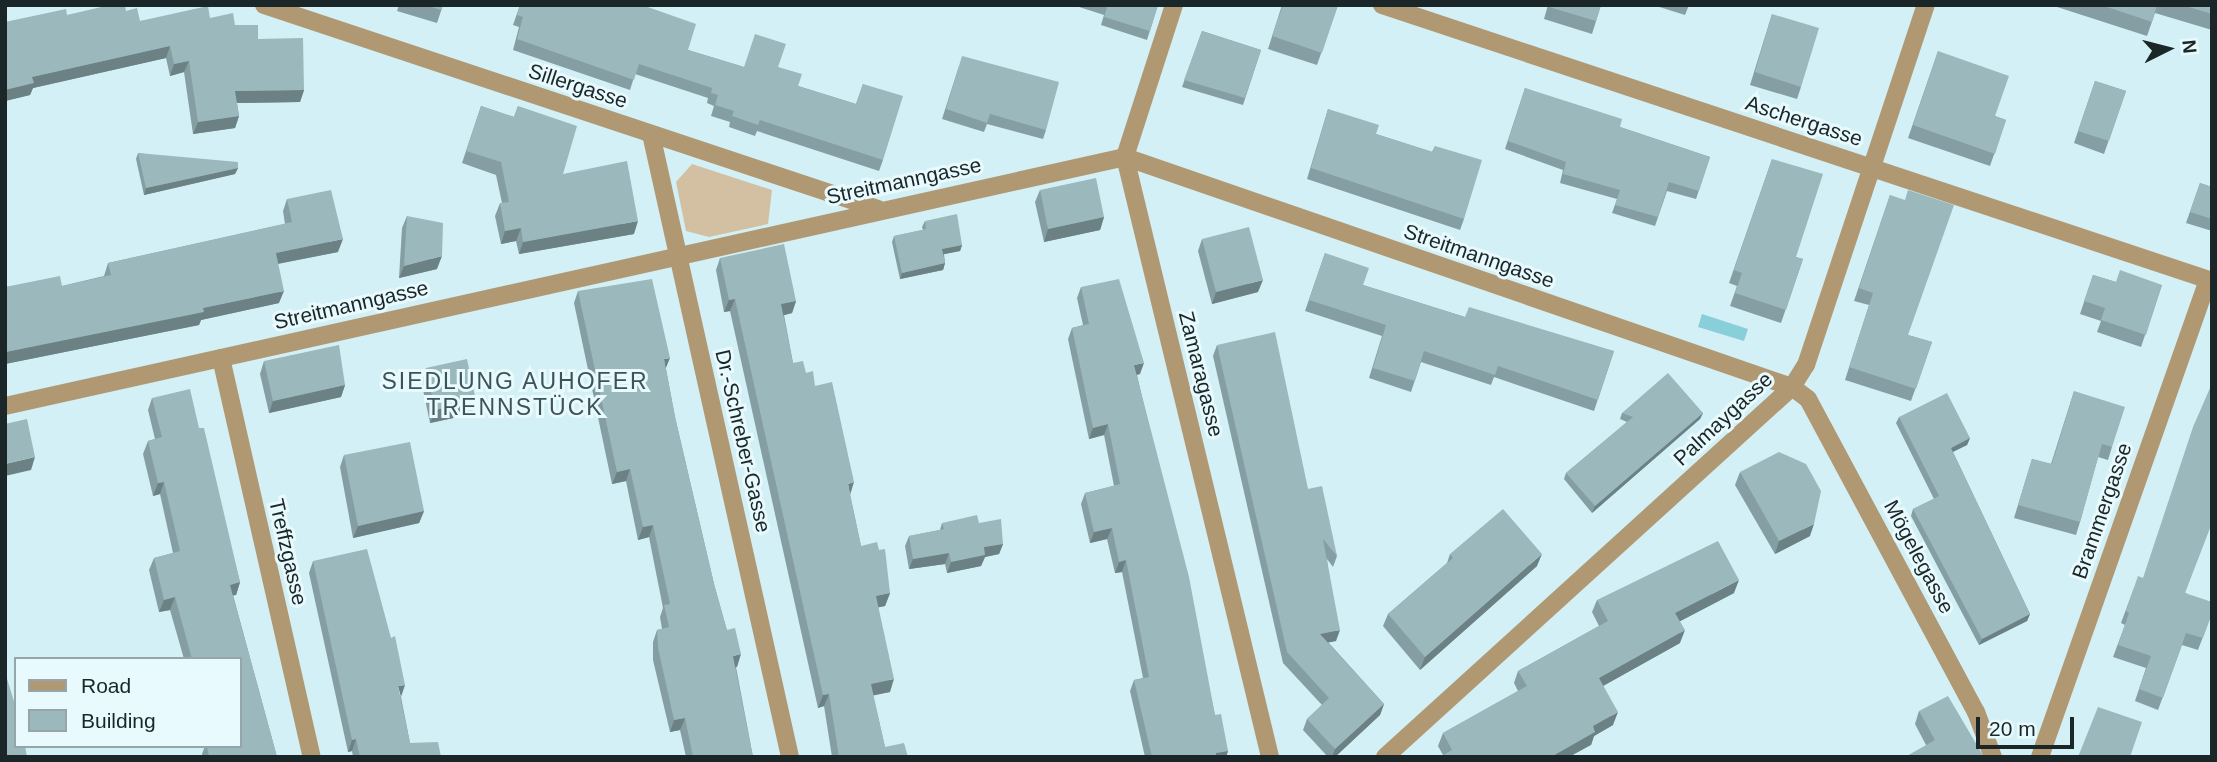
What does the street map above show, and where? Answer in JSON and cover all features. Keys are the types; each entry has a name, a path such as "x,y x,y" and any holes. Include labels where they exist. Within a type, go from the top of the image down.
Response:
{"street":[{"name":"Sillergasse","path":"264,5 879,209"},
{"path":"1125,157 1174,5"},
{"name":"Aschergasse","path":"1382,5 2210,280"},
{"name":"Palmaygasse","path":"1385,757 1792,387 1806,365 1927,5"},
{"name":"Dr.-Schreber-Gasse","path":"651,134 790,757"},
{"name":"Streitmanngasse","path":"5,406 879,209 1125,157 1792,387"},
{"name":"Zamaragasse","path":"1125,157 1270,757"},
{"name":"Brammergasse","path":"2040,757 2210,280"},
{"name":"Treffzgasse","path":"221,358 312,757"},
{"name":"Mögelegasse","path":"1792,387 1808,399 1976,712 1993,757"}],"shaded area":[{"path":"692,164 772,190 768,224 709,237 686,231 676,182"}],"water":[{"path":"1702,314 1748,329 1744,341 1698,327"}],"building":[{"path":"110,5 125,5 126,11 137,8 140,21 208,6 210,18 233,13 235,25 258,25 258,39 303,38 304,90 235,91 239,116 198,122 189,61 174,64 170,46 32,77 34,83 5,90 5,22 66,9 67,15"},
{"path":"425,5 443,5 441,10"},
{"path":"520,5 642,5 696,24 688,50 744,67 755,34 786,44 778,67 802,74 798,86 856,104 863,84 903,96 883,160 760,120 758,125 732,116 734,111 715,105 718,95 711,93 712,88 639,64 634,80 517,39 523,17 517,15"},
{"path":"1102,5 1158,5 1150,31 1104,17 1107,7"},
{"path":"1283,5 1338,5 1322,53 1272,36"},
{"path":"1549,5 1601,5 1596,21"},
{"path":"2101,5 2157,5 2152,22"},
{"path":"2182,5 2212,5 2212,14"},
{"path":"1772,14 1819,28 1801,87 1755,72"},
{"path":"1202,31 1261,50 1245,98 1184,80"},
{"path":"1938,51 2009,76 1995,116 2006,120 1995,154 1913,125"},
{"path":"962,56 1059,82 1046,130 990,114 987,123 946,109"},
{"path":"2095,81 2126,91 2109,141 2078,131"},
{"path":"1525,88 1622,119 1620,127 1710,157 1699,191 1669,182 1658,217 1615,205 1620,190 1563,174 1566,162 1508,141"},
{"path":"481,106 514,117 518,106 577,126 563,174 627,161 638,221 523,242 521,228 505,231 500,203 509,202 501,162 466,151"},
{"path":"1328,109 1379,125 1376,134 1433,152 1435,146 1482,160 1464,219 1311,168"},
{"path":"138,153 238,162 238,168 146,188"},
{"path":"1772,159 1823,174 1796,257 1803,259 1786,310 1735,293 1742,273 1734,270"},
{"path":"1096,178 1104,217 1048,229 1040,190"},
{"path":"2200,183 2212,187 2212,219 2190,212"},
{"path":"331,190 343,239 276,253 284,291 203,308 204,312 6,352 5,287 60,276 62,286 111,275 108,263 292,222 287,199"},
{"path":"1908,190 1954,205 1908,335 1932,342 1916,389 1849,367 1873,293 1859,288 1890,195 1905,200"},
{"path":"957,214 962,245 942,249 945,263 902,273 894,236 926,229 925,221"},
{"path":"407,216 443,223 442,256 404,266"},
{"path":"1249,227 1263,280 1216,292 1202,239"},
{"path":"784,244 796,301 781,304 793,363 803,361 806,373 813,371 815,386 832,382 854,482 848,484 861,546 877,542 879,550 885,549 890,593 876,596 894,679 871,684 885,747 904,743 908,757 839,757 829,694 823,695 735,299 729,300 720,258"},
{"path":"1325,253 1369,268 1363,285 1465,317 1469,307 1614,351 1598,400 1498,366 1495,375 1424,351 1415,381 1373,368 1386,325 1309,300"},
{"path":"2120,270 2162,285 2146,335 2101,320 2105,308 2084,301 2093,275 2116,282"},
{"path":"652,279 670,358 664,359 675,417 714,584 727,630 735,628 741,654 733,656 753,757 693,757 685,718 674,720 658,648 657,630 669,627 664,605 670,604 653,525 643,527 630,469 617,472 578,291"},
{"path":"1119,279 1144,363 1134,365 1189,577 1215,715 1221,714 1228,751 1216,753 1216,757 1152,757 1134,680 1149,677 1126,560 1119,562 1112,528 1094,532 1085,493 1120,484 1108,424 1093,428 1072,328 1089,324 1081,287"},
{"path":"1275,332 1308,489 1322,486 1337,556 1323,539 1340,630 1320,634 1384,704 1335,749 1307,719 1329,698 1287,652 1217,345"},
{"path":"339,345 345,385 273,401 264,361"},
{"path":"467,359 476,401 435,410 426,368"},
{"path":"1668,373 1703,413 1595,506 1566,473 1633,417 1622,413"},
{"path":"2210,388 2212,523 2185,593 2212,602 2212,613 2203,638 2186,633 2163,698 2139,689 2151,656 2118,645 2138,576 2143,578 2193,427"},
{"path":"190,389 199,428 204,428 240,582 230,585 277,757 209,757 207,748 242,748 242,657 191,657 175,597 164,600 154,558 180,551 164,482 158,483 148,441 162,437 152,398"},
{"path":"2074,391 2125,407 2112,447 2102,444 2080,522 2018,505 2032,459 2052,464"},
{"path":"1947,393 1970,438 1951,448 2030,614 1982,639 1913,509 1939,496 1899,417"},
{"path":"27,419 35,457 5,464 5,424"},
{"path":"410,442 424,511 358,526 344,455"},
{"path":"1779,452 1806,464 1821,491 1814,524 1779,541 1740,472"},
{"path":"1503,509 1542,554 1425,657 1388,614 1453,558 1450,554"},
{"path":"977,515 979,523 1001,519 1003,544 984,547 985,555 951,562 949,553 913,559 909,536 944,529 942,523"},
{"path":"1718,541 1739,580 1675,613 1685,630 1599,678 1618,712 1593,726 1595,732 1551,757 1440,757 1452,750 1443,733 1527,686 1518,671 1608,621 1597,600"},
{"path":"367,549 391,638 395,636 405,685 398,686 410,743 438,742 441,757 360,757 356,739 352,740 313,561"},
{"path":"5,672 14,701 14,748 25,748 27,757 5,757"},
{"path":"1948,696 1984,757 1905,757 1935,740 1919,711"},
{"path":"2098,707 2142,722 2130,757 2078,757"}],"district":[{"name":"SIEDLUNG AUHOFER TRENNSTÜCK","path":"515,394"}]}
